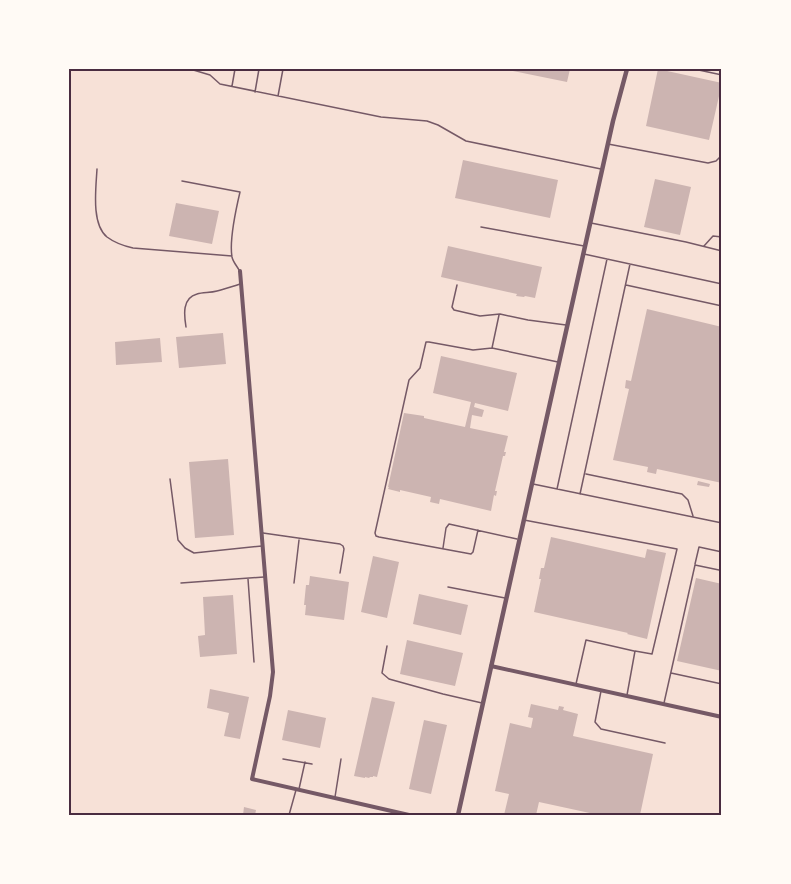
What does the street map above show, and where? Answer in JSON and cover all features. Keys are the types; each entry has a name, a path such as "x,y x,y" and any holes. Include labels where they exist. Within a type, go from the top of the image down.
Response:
{"street":[{"path":"458,815 583,253 627,69"},
{"path":"240,271 273,672 252,779 409,815"},
{"path":"491,666 722,717"}],"lane":[{"path":"190,69 210,75 220,84 232,87 381,117 427,121 466,141 602,170"},
{"path":"232,87 235,69"},
{"path":"255,92 259,69"},
{"path":"278,97 283,69"},
{"path":"694,69 722,75"},
{"path":"608,144 708,163 716,161 722,155"},
{"path":"97,169 95,208 105,236 119,244 133,248 232,256"},
{"path":"182,181 240,192 232,242 232,256 240,271"},
{"path":"590,223 722,251"},
{"path":"481,227 585,247"},
{"path":"703,246 713,236 722,237"},
{"path":"583,253 722,284"},
{"path":"557,489 607,259"},
{"path":"580,494 630,264"},
{"path":"186,327 185,305 189,299 199,293 215,292 241,284"},
{"path":"457,285 452,308 454,310 480,316 500,314 567,325"},
{"path":"626,285 722,306"},
{"path":"492,348 500,314"},
{"path":"478,530 472,554 379,537 375,533 409,380 420,368 426,342 472,350 492,348 559,362"},
{"path":"585,474 682,494 688,500 693,517"},
{"path":"170,479 178,540 185,548 194,553 263,546"},
{"path":"532,484 722,523"},
{"path":"524,520 677,549 652,654 586,640 576,685"},
{"path":"442,549 446,528 449,524 519,539"},
{"path":"262,533 340,544 344,549 340,573"},
{"path":"294,583 299,539"},
{"path":"664,704 699,547 722,552"},
{"path":"695,565 719,570"},
{"path":"181,583 265,577"},
{"path":"248,578 254,662"},
{"path":"448,587 506,598"},
{"path":"387,646 382,673 389,680 483,704"},
{"path":"626,696 635,651"},
{"path":"671,672 722,684"},
{"path":"601,690 596,722 601,729 665,742"},
{"path":"283,759 312,764"},
{"path":"335,798 340,759"},
{"path":"289,815 305,762"}],"building":[{"path":"508,69 570,69 567,82"},
{"path":"658,69 722,83 709,140 646,126"},
{"path":"463,160 558,180 550,218 455,198"},
{"path":"655,179 691,187 680,235 644,227"},
{"path":"176,203 219,211 212,244 169,236"},
{"path":"448,246 542,267 535,298 516,296 517,294 441,277"},
{"path":"647,309 722,327 722,483 657,469 656,474 647,472 648,467 613,460 629,389 625,388 626,380 631,381"},
{"path":"223,333 226,364 179,368 176,337"},
{"path":"160,338 162,362 116,365 115,342"},
{"path":"441,356 517,373 508,411 475,403 474,407 484,410 482,417 472,415 470,428 508,436 491,511 440,499 439,504 430,502 431,497 388,489 404,413 465,427 471,402 433,393"},
{"path":"228,459 234,535 195,538 189,462"},
{"path":"698,481 710,484 709,487 697,485"},
{"path":"551,537 645,558 647,549 666,553 647,639 534,612 541,568 544,568"},
{"path":"373,556 399,562 387,618 361,612"},
{"path":"310,576 349,582 344,620 305,615 306,585 309,585"},
{"path":"696,578 722,584 722,671 677,661"},
{"path":"419,594 468,605 461,635 413,624"},
{"path":"233,595 237,654 200,657 198,636 205,635 203,597"},
{"path":"407,640 463,653 455,686 400,674"},
{"path":"210,689 249,697 240,739 224,736 229,713 207,708"},
{"path":"372,697 395,702 377,777 365,778 354,776"},
{"path":"531,704 558,710 559,706 564,707 563,710 578,714 573,736 653,754 640,815 599,815 539,802 536,815 504,815 509,794 495,791 510,723 531,728 533,718 528,717"},
{"path":"288,710 326,718 320,748 282,740"},
{"path":"424,720 447,725 431,794 409,789"},
{"path":"244,807 256,810 255,815 243,815"}]}
